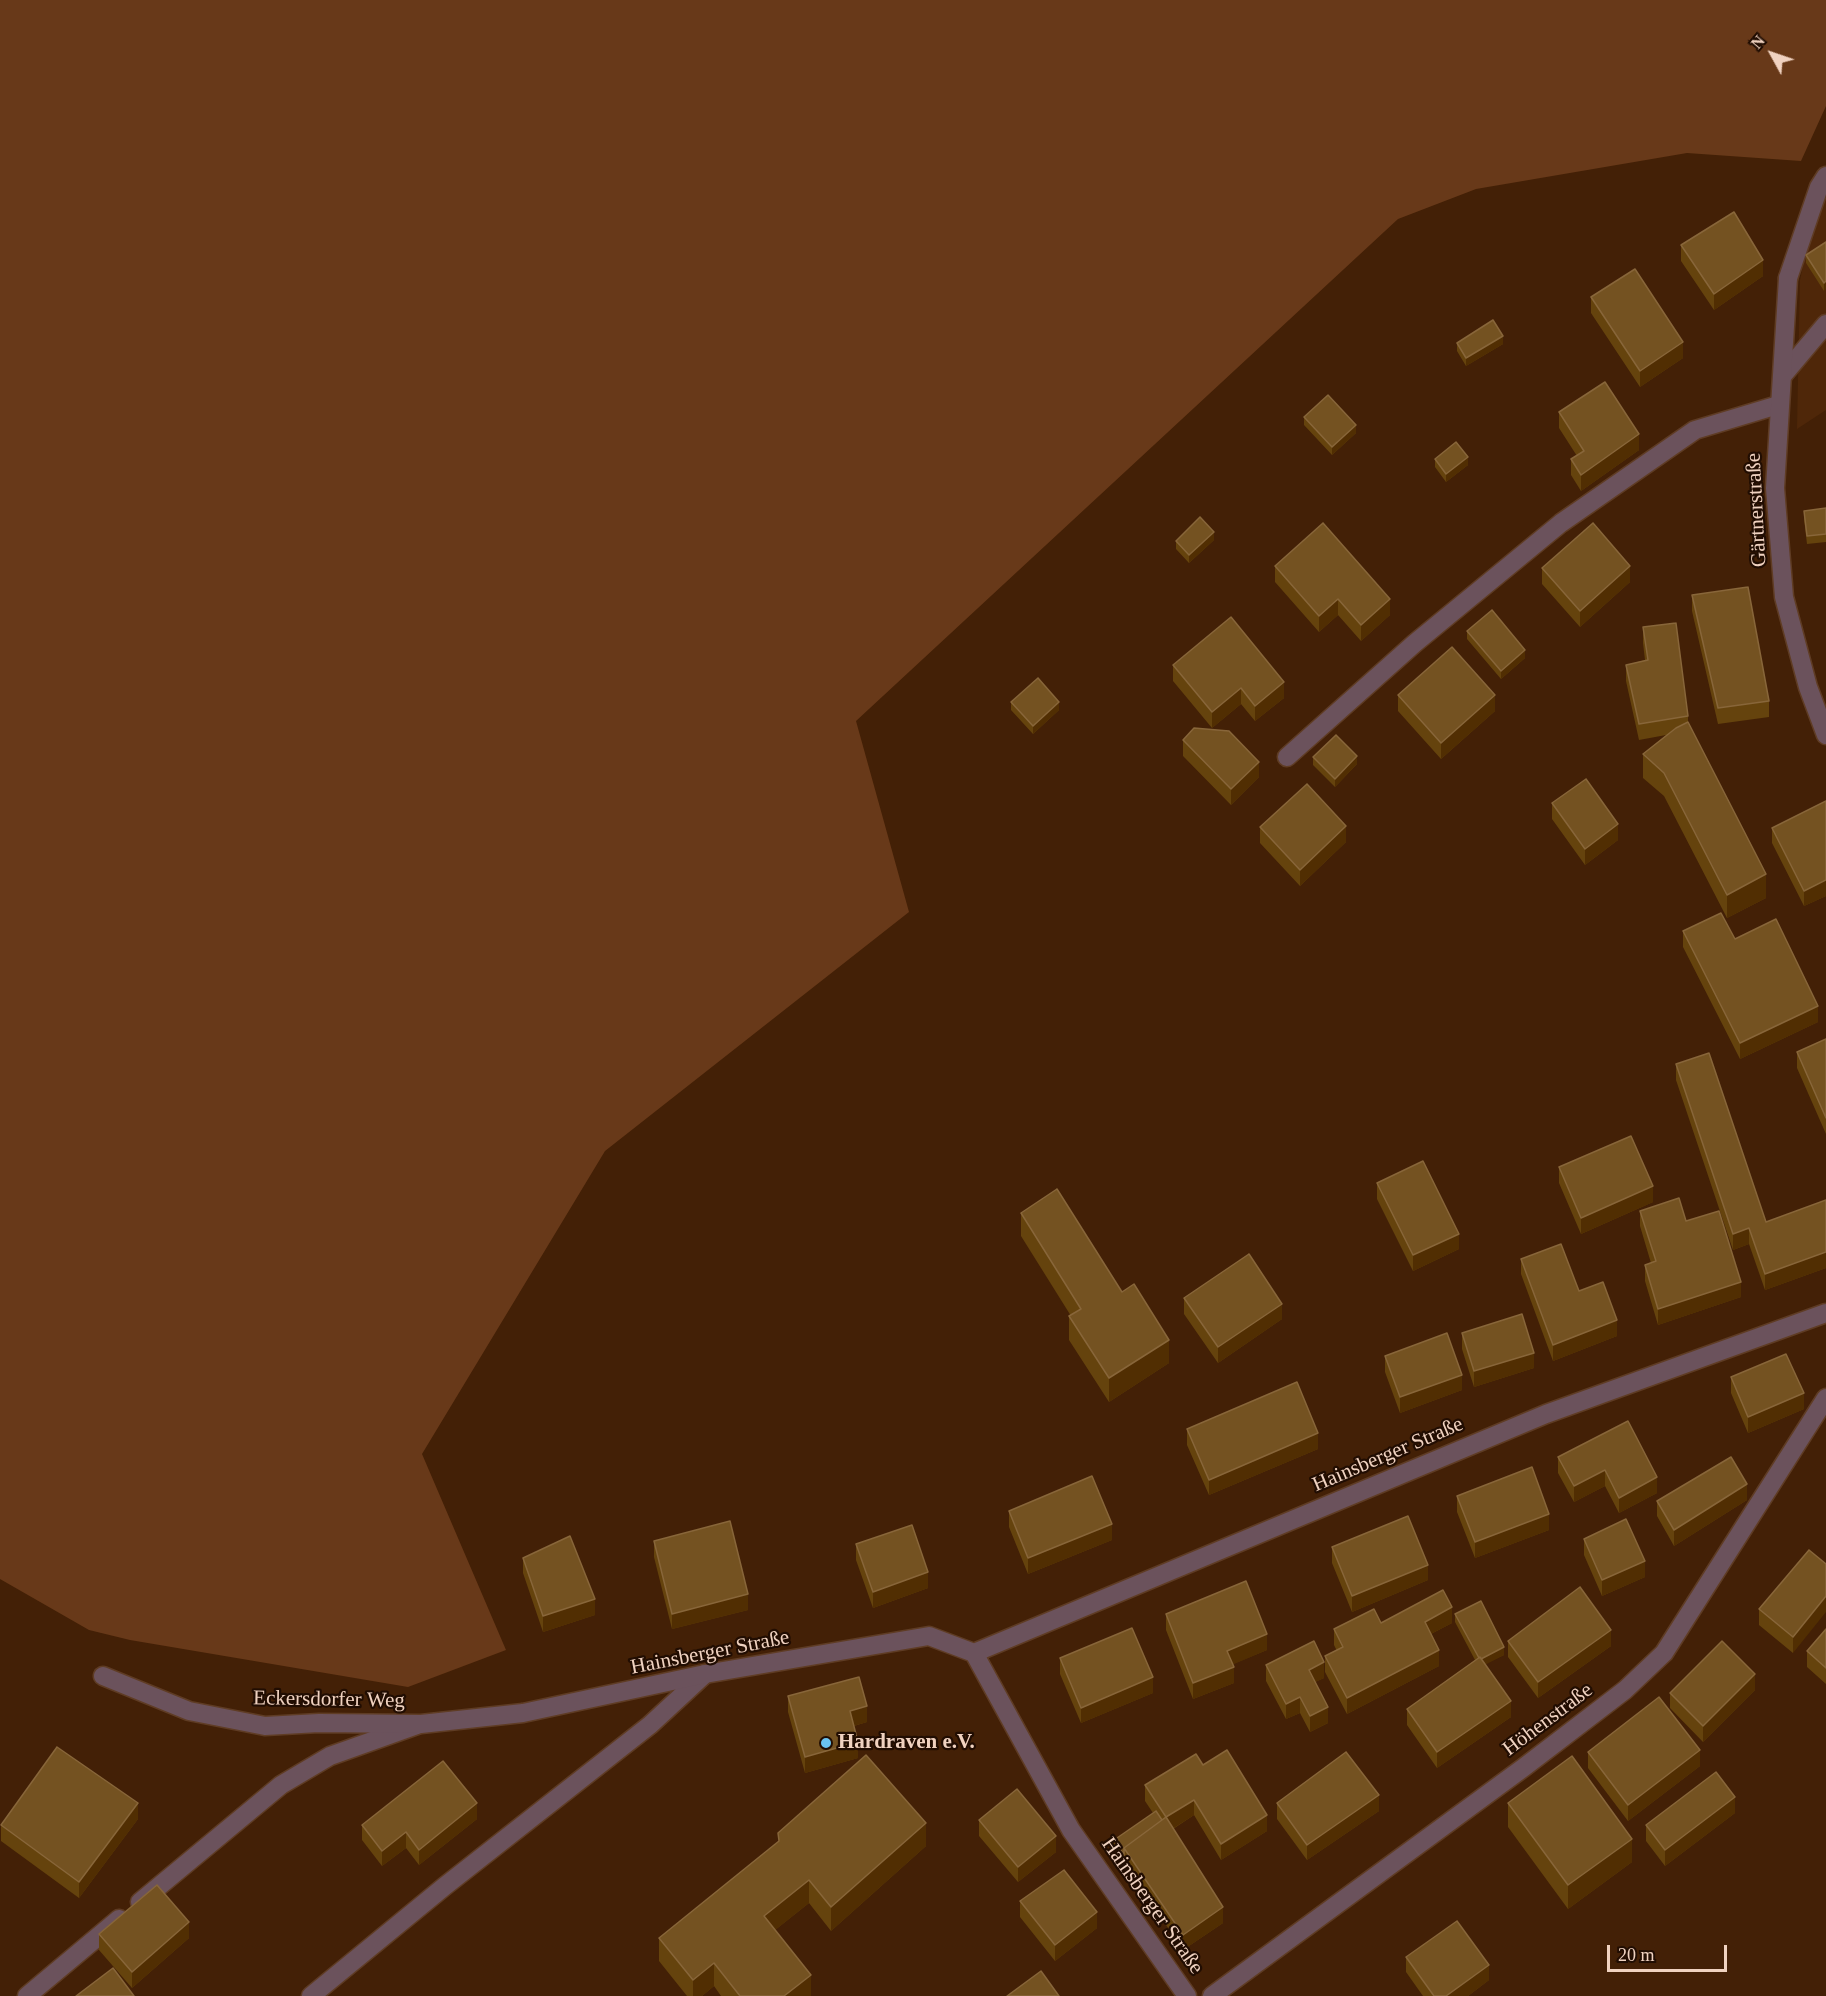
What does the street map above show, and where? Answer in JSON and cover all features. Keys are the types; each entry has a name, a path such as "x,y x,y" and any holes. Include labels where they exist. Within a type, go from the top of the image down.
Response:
{"street":[{"name":"Gärtnerstraße","path":"1826,176 1819,187 1788,278 1784,374 1778,405 1775,488 1784,597 1808,687 1826,735"},
{"path":"1784,374 1826,324"},
{"path":"1287,757 1415,643 1561,522 1695,430 1778,405"},
{"name":"Hainsberger Straße","path":"974,1653 1545,1414 1826,1313"},
{"name":"Höhenstraße","path":"1212,1996 1523,1768 1625,1690 1664,1653 1826,1398"},
{"name":"Hainsberger Straße","path":"453,1720 523,1713 705,1674 929,1636 974,1653 1071,1830 1188,1996"},
{"path":"311,1996 445,1886 650,1725 705,1674"},
{"name":"Eckersdorfer Weg","path":"103,1676 189,1711 265,1726 319,1723 422,1724 453,1720"},
{"path":"27,1996 281,1785 330,1756 422,1724"}],"shaded area":[{"path":"0,0 1826,0 1826,106 1801,161 1687,153 1476,189 1398,219 856,721 909,912 605,1151 422,1454 506,1650 408,1687 130,1640 89,1630 0,1579"},
{"path":"1826,183 1826,410 1797,429 1800,280"}],"building":[{"path":"1734,212 1763,260 1714,294 1681,245"},
{"path":"1826,242 1826,281 1824,283 1806,255"},
{"path":"1635,269 1683,342 1640,371 1591,297"},
{"path":"1493,320 1503,336 1466,358 1457,343"},
{"path":"1605,382 1639,434 1581,475 1571,459 1584,451 1559,412"},
{"path":"1328,395 1356,425 1332,447 1304,417"},
{"path":"1456,442 1468,457 1446,474 1435,459"},
{"path":"1826,508 1826,534 1807,536 1804,511"},
{"path":"1200,517 1214,532 1189,555 1176,541"},
{"path":"1323,523 1390,599 1361,625 1338,599 1319,616 1275,566"},
{"path":"1593,523 1630,566 1580,611 1542,568"},
{"path":"1748,587 1769,701 1718,708 1692,595"},
{"path":"1492,610 1525,650 1501,671 1467,631"},
{"path":"1231,617 1284,682 1255,706 1241,688 1212,712 1173,665"},
{"path":"1676,623 1688,716 1639,724 1626,665 1648,660 1643,627"},
{"path":"1452,647 1495,695 1441,743 1398,695"},
{"path":"1038,678 1059,702 1033,726 1011,702"},
{"path":"1688,722 1766,874 1727,895 1664,773 1643,754 1676,728"},
{"path":"1194,728 1229,731 1259,762 1231,789 1183,740"},
{"path":"1336,735 1357,756 1335,779 1313,757"},
{"path":"1586,779 1618,824 1585,849 1552,803"},
{"path":"1307,784 1346,826 1300,870 1260,827"},
{"path":"1826,801 1826,880 1804,891 1772,828"},
{"path":"1721,913 1735,939 1776,919 1818,1006 1740,1043 1683,931"},
{"path":"1826,1039 1826,1118 1797,1052"},
{"path":"1709,1053 1766,1222 1826,1200 1826,1252 1765,1274 1749,1228 1733,1234 1676,1064"},
{"path":"1631,1136 1653,1186 1581,1218 1559,1167"},
{"path":"1423,1161 1459,1234 1413,1255 1377,1183"},
{"path":"1057,1189 1122,1292 1134,1284 1169,1340 1109,1378 1069,1316 1081,1309 1021,1213"},
{"path":"1679,1198 1686,1221 1719,1211 1741,1282 1658,1309 1645,1265 1656,1261 1640,1211"},
{"path":"1561,1244 1579,1291 1603,1282 1617,1320 1553,1345 1521,1259"},
{"path":"1249,1254 1282,1304 1218,1347 1184,1298"},
{"path":"1522,1314 1534,1353 1474,1371 1462,1333"},
{"path":"1447,1333 1462,1375 1400,1397 1385,1356"},
{"path":"1786,1354 1804,1393 1748,1417 1731,1377"},
{"path":"1297,1382 1318,1433 1209,1480 1187,1429"},
{"path":"1628,1421 1657,1477 1619,1498 1605,1470 1574,1486 1558,1457"},
{"path":"1731,1457 1747,1484 1674,1530 1657,1501"},
{"path":"1532,1467 1549,1514 1475,1542 1457,1496"},
{"path":"1092,1476 1112,1524 1028,1558 1009,1511"},
{"path":"1408,1516 1428,1565 1352,1596 1332,1547"},
{"path":"1626,1519 1645,1561 1602,1580 1584,1539"},
{"path":"730,1521 748,1594 672,1614 654,1541"},
{"path":"912,1525 928,1572 873,1592 856,1544"},
{"path":"570,1536 595,1599 543,1616 523,1558"},
{"path":"1809,1550 1826,1564 1826,1596 1793,1637 1759,1609"},
{"path":"1246,1581 1267,1634 1227,1651 1234,1667 1193,1683 1166,1614"},
{"path":"1580,1587 1611,1630 1538,1682 1508,1641"},
{"path":"1443,1590 1452,1607 1425,1622 1439,1650 1347,1698 1325,1656 1343,1647 1334,1629 1374,1609 1381,1623"},
{"path":"1481,1601 1504,1647 1481,1659 1455,1614"},
{"path":"1132,1628 1153,1677 1081,1708 1060,1658"},
{"path":"1826,1629 1826,1668 1807,1651"},
{"path":"1314,1641 1324,1662 1309,1670 1328,1707 1310,1716 1300,1697 1286,1704 1266,1665"},
{"path":"1722,1641 1755,1674 1703,1726 1670,1693"},
{"path":"1480,1657 1511,1701 1437,1752 1407,1709"},
{"name":"Hardraven e.V.","path":"859,1677 867,1706 850,1711 858,1742 805,1757 788,1696"},
{"path":"1659,1697 1700,1750 1628,1805 1588,1752"},
{"path":"57,1747 138,1803 79,1882 1,1825"},
{"path":"1227,1750 1267,1815 1221,1844 1194,1800 1166,1817 1145,1785 1196,1754 1203,1765"},
{"path":"1346,1752 1379,1795 1307,1845 1277,1803"},
{"path":"866,1755 926,1823 831,1907 809,1880 764,1916 811,1975 784,1996 740,1996 714,1963 693,1980 659,1938 779,1841 778,1833"},
{"path":"1572,1756 1632,1839 1568,1885 1508,1803"},
{"path":"443,1761 477,1803 419,1850 406,1832 382,1851 362,1825"},
{"path":"1716,1772 1735,1797 1665,1850 1646,1825"},
{"path":"1017,1789 1056,1836 1018,1867 979,1820"},
{"path":"1156,1811 1162,1820 1124,1848 1124,1855 1114,1840"},
{"path":"1166,1817 1223,1907 1183,1935 1124,1848"},
{"path":"1064,1870 1097,1912 1055,1945 1020,1901"},
{"path":"157,1885 189,1922 132,1972 99,1934"},
{"path":"1457,1921 1489,1965 1446,1996 1434,1996 1406,1957"},
{"path":"113,1968 134,1996 76,1996"},
{"path":"1041,1971 1059,1996 1007,1996"}],"place":[{"name":"Hardraven e.V.","path":"826,1743"}]}
